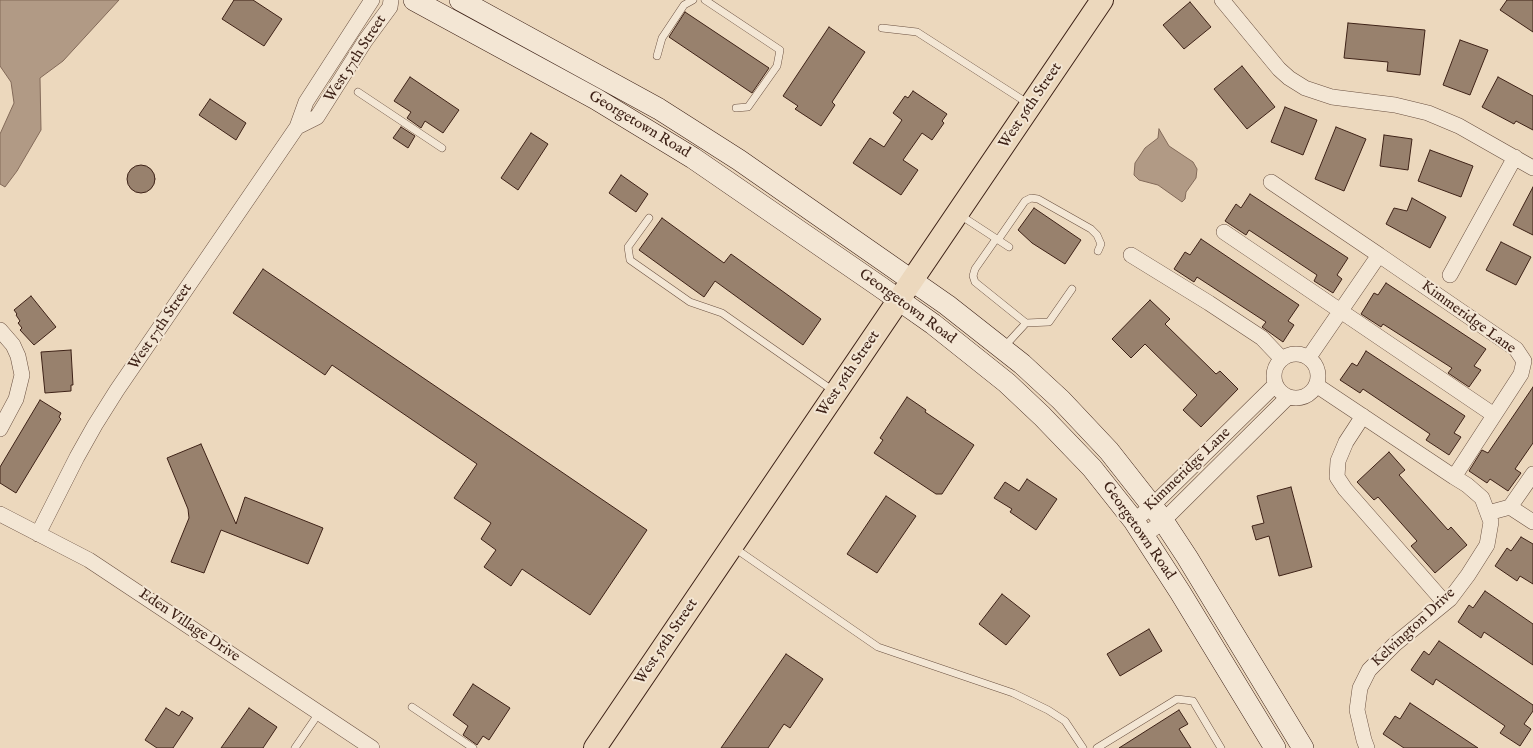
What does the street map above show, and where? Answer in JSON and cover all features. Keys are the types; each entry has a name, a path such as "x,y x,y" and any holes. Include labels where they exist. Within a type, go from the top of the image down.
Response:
{"main road":[{"name":"Georgetown Road","path":"414,0 596,100 693,158 899,300 974,356 1025,400 1092,468 1139,529 1180,592 1275,748"},
{"name":"Georgetown Road","path":"460,0 659,109 744,163 947,305 1002,348 1061,400 1122,468 1158,514 1187,557 1303,748"},
{"name":"West 56th Street","path":"595,748 733,547 1102,0"}],"street":[{"name":"West 57th Street","path":"38,534 77,457 106,408 297,128 306,102 372,0"},
{"name":"West 57th Street","path":"297,128 317,117 365,41 390,7 391,0"},
{"path":"1222,0 1279,69 1294,82 1305,88 1332,97 1395,105 1428,113 1459,126 1533,168"},
{"path":"1450,275 1515,157"},
{"name":"Kimmeridge Lane","path":"1271,182 1516,348 1524,361 1521,374 1454,477"},
{"path":"1224,232 1494,415"},
{"path":"1131,255 1210,303 1262,338 1282,358"},
{"path":"1309,357 1379,255"},
{"path":"0,330 13,345 21,366 22,375 16,399 0,429"},
{"path":"1288,354 1302,354 1309,357 1314,362 1318,377 1316,385 1307,395 1301,398 1288,397 1278,390 1273,378 1276,364 1288,354"},
{"name":"Kimmeridge Lane","path":"1158,514 1275,385"},
{"path":"1316,385 1454,477"},
{"name":"Kimmeridge Lane","path":"1139,529 1158,514 1288,397"},
{"path":"1363,416 1346,442 1338,461 1337,477 1345,489 1444,603"},
{"path":"1488,513 1510,507 1533,474"},
{"name":"Kelvington Drive","path":"1367,748 1357,710 1360,688 1369,670 1396,644 1450,599 1468,575 1487,545 1491,522 1482,498 1467,485 1454,477"},
{"path":"1510,507 1533,522"},
{"name":"Eden Village Drive","path":"0,514 88,560 372,748"}],"lane":[{"path":"657,56 662,38 684,5 693,0"},
{"path":"705,0 780,50 777,66 748,106 736,108"},
{"path":"882,28 917,32 1031,105"},
{"path":"358,92 442,148"},
{"path":"1072,289 1049,322 1026,323 975,282 973,276 975,269 1025,201 1031,198 1038,199 1091,229 1097,235 1101,244 1098,251"},
{"path":"958,214 1009,247"},
{"path":"649,218 628,247 630,260 690,302 722,313 837,393"},
{"path":"1002,348 1026,323"},
{"path":"733,547 878,647 1013,693 1048,710 1065,721 1083,748"},
{"path":"1097,748 1177,699 1193,701 1221,748"},
{"path":"412,707 473,748"},
{"path":"295,748 319,713"}],"shaded area":[{"path":"0,0 119,0 63,61 40,78 41,130 17,171 5,187 0,184 0,134 14,103 11,82 0,66"},
{"path":"1159,129 1169,146 1193,162 1197,169 1196,178 1186,192 1185,199 1182,202 1158,185 1139,180 1134,175 1135,163 1145,148 1158,138"}],"building":[{"path":"234,0 253,0 282,19 264,46 222,19"},
{"path":"1507,0 1533,0 1533,32 1500,10"},
{"path":"1190,2 1211,27 1184,49 1163,25"},
{"path":"685,12 769,68 752,93 669,37"},
{"path":"1348,23 1425,30 1420,75 1387,71 1388,62 1344,58"},
{"path":"829,27 865,52 832,102 835,105 821,126 795,109 798,106 783,96"},
{"path":"1460,40 1488,50 1470,95 1443,85"},
{"path":"1242,66 1275,107 1247,129 1214,89"},
{"path":"410,77 459,110 443,133 425,121 421,128 407,118 411,112 394,101"},
{"path":"1498,77 1533,96 1533,130 1516,121 1514,124 1482,107"},
{"path":"913,91 947,114 942,121 944,123 932,140 922,133 903,160 918,170 901,195 853,163 870,138 884,147 902,120 893,113 905,96 908,98"},
{"path":"210,99 246,123 236,140 199,115"},
{"path":"1285,107 1317,120 1303,155 1271,142"},
{"path":"401,127 415,136 408,148 393,138"},
{"path":"1336,127 1366,139 1344,191 1315,179"},
{"path":"531,133 548,144 518,190 501,178"},
{"path":"1384,135 1412,139 1408,170 1380,166"},
{"path":"1430,150 1473,166 1461,197 1418,181"},
{"path":"141,165 147,166 151,169 154,173 154,185 151,189 147,192 141,193 135,192 131,189 128,185 127,179 128,173 131,169 135,166"},
{"path":"621,175 648,194 636,212 609,193"},
{"path":"1533,187 1533,235 1513,225"},
{"path":"1250,194 1348,258 1337,275 1342,279 1333,293 1314,281 1317,275 1249,230 1246,235 1225,221 1236,204 1241,208"},
{"path":"1412,198 1446,217 1430,248 1386,224 1394,208 1407,211"},
{"path":"1034,208 1081,240 1065,264 1032,243 1018,230"},
{"path":"662,218 724,263 731,254 821,319 803,345 715,281 704,297 639,250"},
{"path":"1201,239 1299,305 1288,321 1294,325 1283,342 1262,327 1266,322 1197,277 1194,282 1174,269 1185,252 1190,255"},
{"path":"1501,242 1531,257 1516,285 1486,270"},
{"path":"263,269 647,530 590,615 522,569 511,586 484,567 496,550 481,539 491,523 454,498 477,464 332,365 325,375 233,313"},
{"path":"1386,283 1486,349 1474,366 1481,370 1469,387 1448,373 1452,368 1383,324 1381,327 1361,314 1374,293 1378,295"},
{"path":"31,296 56,327 34,345 20,330 22,328 18,323 20,321 14,310"},
{"path":"1150,300 1170,319 1165,324 1216,374 1220,371 1238,389 1201,427 1183,410 1197,395 1145,344 1131,358 1112,339"},
{"path":"71,350 73,385 71,385 71,391 45,393 41,352"},
{"path":"1366,351 1465,416 1454,433 1461,437 1449,455 1426,440 1430,434 1363,389 1360,393 1340,380 1352,363 1357,366"},
{"path":"1533,387 1533,443 1515,469 1521,473 1508,491 1490,479 1487,483 1469,471 1482,450 1488,453"},
{"path":"907,397 926,410 925,412 974,445 942,494 936,494 874,453 883,440 880,438"},
{"path":"40,400 61,413 59,417 61,419 16,493 0,483 0,467"},
{"path":"201,444 236,524 245,497 323,528 308,564 221,530 204,573 171,562 189,518 188,509 167,458"},
{"path":"1389,452 1405,470 1399,475 1448,530 1451,527 1467,545 1435,573 1411,546 1417,541 1378,497 1374,500 1357,482"},
{"path":"1027,479 1057,499 1036,530 1010,512 1012,509 994,498 1005,482 1019,491"},
{"path":"1291,487 1312,567 1279,576 1269,536 1256,540 1252,526 1264,523 1257,496"},
{"path":"886,496 916,516 877,573 847,554"},
{"path":"1521,537 1533,544 1533,584 1520,576 1517,581 1495,566 1507,548 1511,551"},
{"path":"1485,591 1533,624 1533,665 1484,632 1481,638 1458,622 1469,605 1473,608"},
{"path":"1002,594 1030,616 1006,645 979,624"},
{"path":"1149,629 1162,651 1120,676 1107,654"},
{"path":"1439,641 1533,705 1533,711 1524,724 1531,729 1520,746 1500,733 1505,726 1436,679 1433,685 1411,670 1424,651 1429,655"},
{"path":"786,654 823,679 790,728 784,724 768,748 721,748"},
{"path":"473,684 510,708 489,740 483,736 477,745 463,735 468,726 453,715"},
{"path":"1410,703 1478,748 1404,748 1383,734 1395,716 1400,719"},
{"path":"166,708 179,716 182,711 193,718 173,748 157,748 145,740"},
{"path":"249,708 277,727 263,748 221,748"},
{"path":"1179,710 1188,724 1179,729 1191,748 1119,748"}]}
